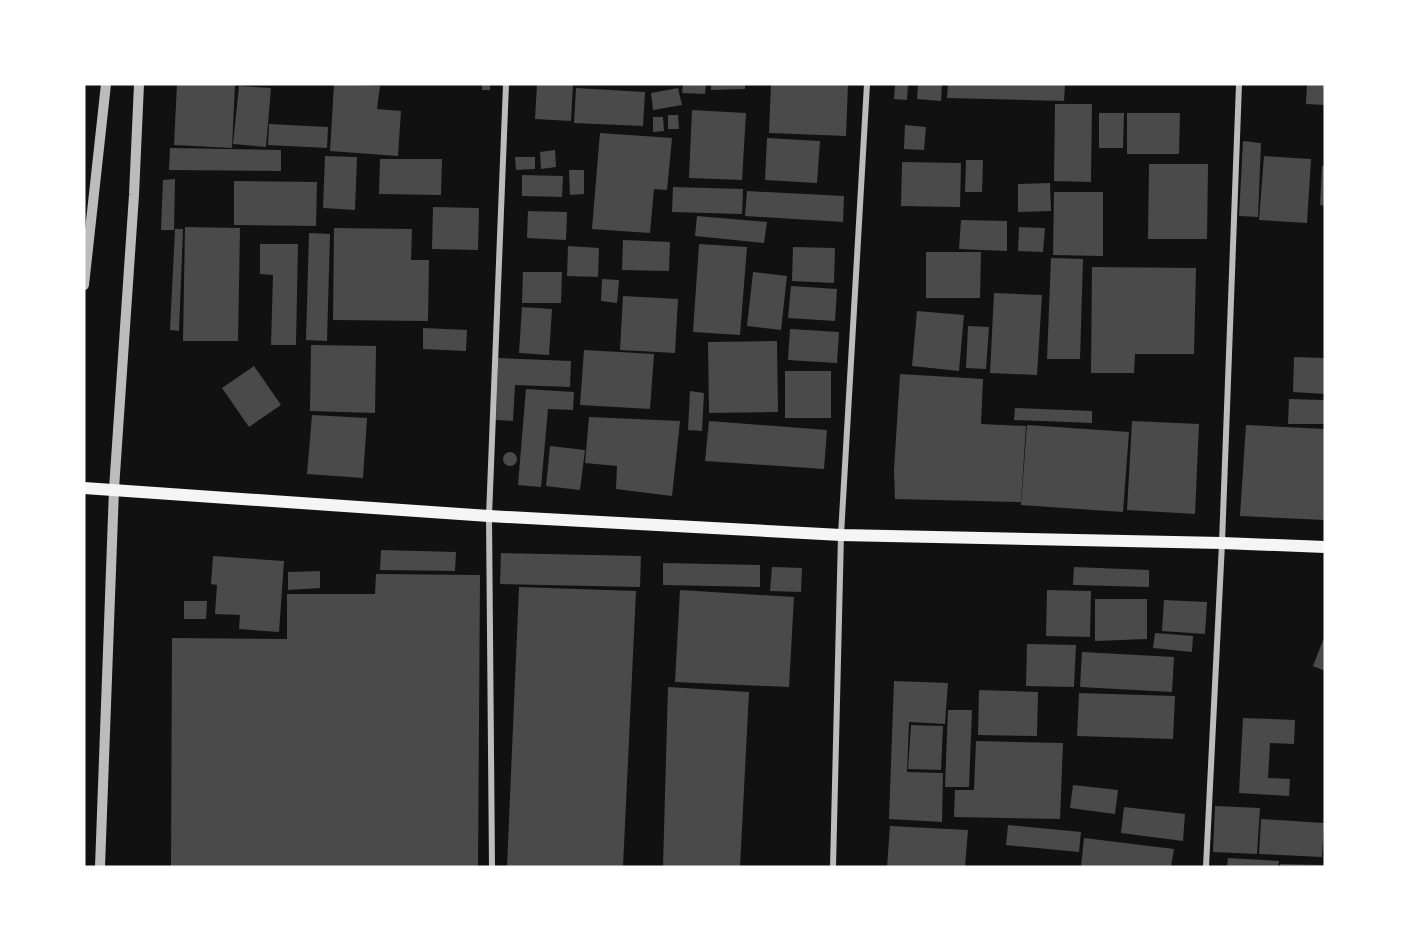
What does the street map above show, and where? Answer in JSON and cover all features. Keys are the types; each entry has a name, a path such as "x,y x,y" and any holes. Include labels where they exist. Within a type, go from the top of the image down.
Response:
{"main road":[{"path":"84,488 489,516 841,535 1222,543 1325,548"}],"street":[{"path":"84,285 106,84"},
{"path":"100,867 114,489 134,195 139,84"},
{"path":"492,867 489,516 506,84"},
{"path":"833,867 841,535 867,84"},
{"path":"1206,867 1222,543 1239,84"}],"building":[{"path":"177,84 235,84 232,148 174,145"},
{"path":"334,84 380,86 377,109 401,111 398,156 330,151"},
{"path":"482,84 490,84 490,90 482,90"},
{"path":"537,84 573,84 571,121 535,119"},
{"path":"683,84 706,84 705,94 682,93"},
{"path":"711,84 745,84 745,89 711,90"},
{"path":"771,84 848,84 846,136 769,133"},
{"path":"895,84 908,84 907,100 894,99"},
{"path":"918,84 942,84 941,101 917,99"},
{"path":"948,84 1065,84 1064,101 947,98"},
{"path":"1307,84 1325,84 1325,105 1306,104"},
{"path":"239,86 271,88 266,147 233,144"},
{"path":"576,88 645,92 643,126 574,123"},
{"path":"678,88 682,105 653,110 651,93"},
{"path":"1055,104 1092,104 1091,182 1054,181"},
{"path":"692,110 746,113 742,180 689,178"},
{"path":"1099,113 1124,113 1123,148 1099,148"},
{"path":"1127,113 1180,113 1179,154 1127,154"},
{"path":"668,115 678,115 679,129 668,129"},
{"path":"653,117 663,117 664,131 653,132"},
{"path":"269,124 328,127 327,148 268,145"},
{"path":"905,125 926,127 924,150 904,149"},
{"path":"600,133 672,138 667,190 654,189 650,233 592,229"},
{"path":"767,138 820,141 817,183 765,180"},
{"path":"1243,141 1261,143 1258,217 1239,216"},
{"path":"170,148 281,150 281,171 169,170"},
{"path":"555,150 556,167 541,169 540,152"},
{"path":"325,156 357,157 355,210 323,208"},
{"path":"1264,156 1311,159 1307,223 1259,220"},
{"path":"515,157 535,157 535,169 516,170"},
{"path":"380,159 442,159 441,195 379,194"},
{"path":"966,160 983,160 982,192 965,192"},
{"path":"902,162 961,163 960,207 901,206"},
{"path":"1149,164 1208,164 1207,239 1148,239"},
{"path":"1322,166 1325,166 1325,206 1320,205"},
{"path":"569,170 584,170 584,194 570,195"},
{"path":"522,175 563,176 562,197 522,196"},
{"path":"175,179 174,230 161,230 163,180"},
{"path":"234,181 317,182 316,226 234,225"},
{"path":"1050,183 1051,211 1018,212 1018,184"},
{"path":"673,187 743,189 742,214 672,212"},
{"path":"747,191 844,196 843,222 745,216"},
{"path":"1054,192 1103,192 1103,256 1053,255"},
{"path":"433,207 479,208 478,250 432,249"},
{"path":"528,211 567,212 566,240 527,238"},
{"path":"697,216 767,222 764,243 695,236"},
{"path":"961,220 1007,221 1007,251 959,249"},
{"path":"185,227 240,228 238,341 183,341"},
{"path":"1019,227 1045,228 1043,252 1018,251"},
{"path":"334,228 412,229 411,260 429,260 428,321 333,320"},
{"path":"175,229 183,229 179,331 170,330"},
{"path":"309,233 330,234 327,341 306,340"},
{"path":"623,240 670,242 669,271 622,270"},
{"path":"260,244 298,244 296,345 271,345 273,275 260,274"},
{"path":"699,244 747,247 740,335 693,332"},
{"path":"568,246 599,248 598,277 567,276"},
{"path":"793,247 835,248 834,283 792,281"},
{"path":"926,252 981,252 980,298 926,298"},
{"path":"1051,258 1083,259 1080,359 1047,359"},
{"path":"1092,267 1196,268 1194,354 1135,354 1134,373 1091,373"},
{"path":"523,272 562,272 561,303 522,303"},
{"path":"753,272 787,276 781,330 747,326"},
{"path":"602,279 619,280 617,303 601,301"},
{"path":"791,286 837,289 835,321 788,318"},
{"path":"994,293 1042,295 1037,375 990,373"},
{"path":"623,296 678,299 675,353 620,350"},
{"path":"522,307 552,309 549,355 519,353"},
{"path":"917,311 964,315 959,371 912,366"},
{"path":"968,326 989,327 986,369 966,368"},
{"path":"423,328 467,330 466,351 423,349"},
{"path":"790,329 839,332 837,363 788,360"},
{"path":"777,341 778,412 709,413 708,342"},
{"path":"311,345 376,346 375,413 310,411"},
{"path":"584,350 654,354 650,409 580,405"},
{"path":"1294,357 1325,358 1325,394 1293,392"},
{"path":"498,358 571,361 570,387 515,385 513,421 496,420"},
{"path":"254,366 281,405 249,427 222,388"},
{"path":"785,371 831,371 831,418 785,418"},
{"path":"900,374 983,379 981,424 1026,426 1021,502 895,499 894,470"},
{"path":"526,389 574,392 573,410 548,409 541,487 518,485"},
{"path":"690,391 704,393 702,431 688,430"},
{"path":"1289,399 1325,400 1325,424 1288,424"},
{"path":"1015,408 1092,411 1092,423 1014,420"},
{"path":"312,415 367,418 363,478 307,474"},
{"path":"589,417 680,421 672,496 616,489 617,466 585,463"},
{"path":"709,421 827,430 824,469 705,461"},
{"path":"1132,421 1199,424 1195,514 1127,510"},
{"path":"1027,425 1129,432 1123,512 1021,505"},
{"path":"1246,425 1325,429 1325,520 1240,516"},
{"path":"550,446 585,450 580,490 546,486"},
{"path":"507,452 513,452 517,459 513,466 507,466 503,462 503,456"},
{"path":"381,550 456,552 455,571 380,570"},
{"path":"501,553 641,556 640,587 500,584"},
{"path":"213,556 284,561 279,632 239,629 240,615 215,614 217,585 211,584"},
{"path":"663,563 760,565 760,587 663,585"},
{"path":"772,567 802,568 801,592 770,591"},
{"path":"1074,567 1149,570 1149,587 1073,585"},
{"path":"320,571 320,588 288,590 288,572"},
{"path":"376,574 480,575 478,867 171,867 172,638 287,639 287,594 375,594"},
{"path":"519,587 636,591 623,867 507,867"},
{"path":"680,590 794,597 789,687 675,682"},
{"path":"1047,590 1091,591 1090,637 1046,636"},
{"path":"1095,599 1147,599 1147,639 1095,641"},
{"path":"1164,600 1207,602 1205,634 1162,631"},
{"path":"184,601 207,601 206,619 184,619"},
{"path":"1155,633 1193,636 1192,652 1153,648"},
{"path":"1325,635 1325,671 1313,666"},
{"path":"1027,644 1076,645 1074,687 1026,686"},
{"path":"1082,652 1174,657 1172,692 1080,687"},
{"path":"894,681 948,683 945,724 909,722 907,772 943,773 942,822 889,819"},
{"path":"668,687 749,692 740,867 663,867"},
{"path":"979,690 1038,692 1037,736 978,735"},
{"path":"1079,693 1175,696 1173,739 1077,736"},
{"path":"948,710 972,710 969,787 945,787"},
{"path":"1243,718 1295,720 1294,744 1270,743 1268,778 1290,779 1289,796 1239,793"},
{"path":"911,725 943,726 941,770 908,769"},
{"path":"976,741 1063,743 1060,819 954,817 955,790 974,790"},
{"path":"1073,785 1118,790 1115,814 1070,808"},
{"path":"1215,806 1260,808 1257,854 1213,852"},
{"path":"1124,807 1185,814 1183,841 1121,833"},
{"path":"1261,819 1324,823 1322,857 1259,854"},
{"path":"1008,825 1081,832 1079,852 1006,845"},
{"path":"890,826 968,830 965,867 887,867"},
{"path":"1084,838 1174,849 1171,867 1081,867"},
{"path":"1228,858 1279,861 1278,867 1227,867"},
{"path":"1280,864 1325,865 1325,867 1280,867"}]}
